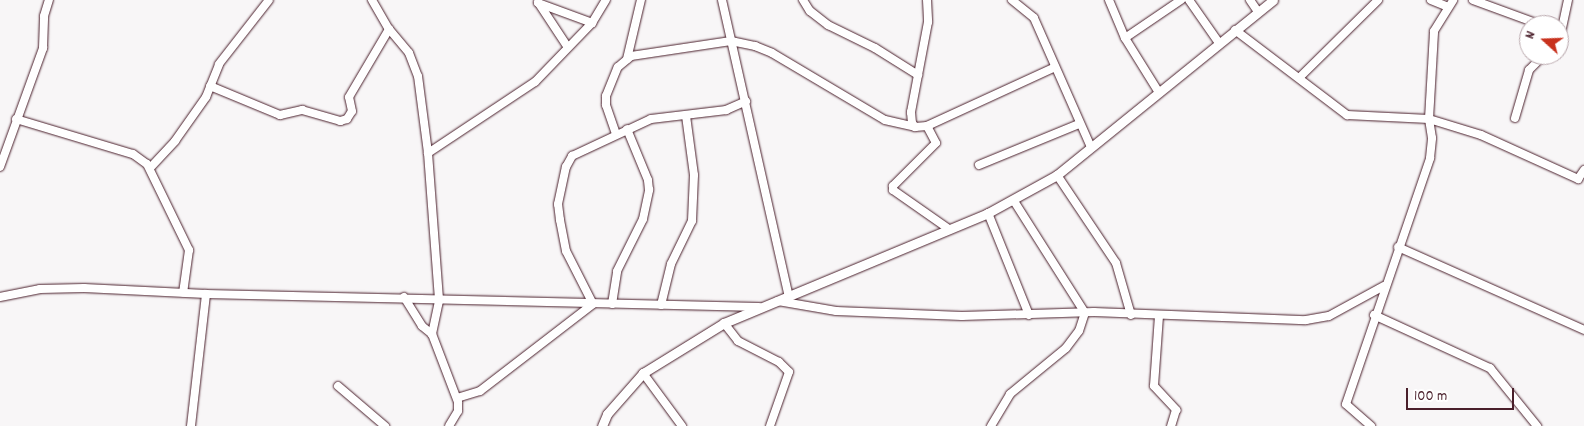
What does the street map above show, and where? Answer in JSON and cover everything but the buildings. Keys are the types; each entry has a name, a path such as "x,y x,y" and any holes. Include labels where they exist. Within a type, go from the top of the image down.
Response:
{"street":[{"path":"0,167 43,48 44,16 49,0"},
{"path":"150,168 175,141 206,97 219,64 269,0"},
{"path":"372,0 389,29 415,63 428,153 440,301 432,334"},
{"path":"428,153 535,82 567,46 592,23 606,0"},
{"path":"627,59 641,0"},
{"path":"722,0 789,298"},
{"path":"803,0 810,11 828,25 875,48 918,75"},
{"path":"916,127 912,123 911,112 928,22 927,0"},
{"path":"1012,0 1034,18 1079,124 1091,147"},
{"path":"1109,0 1125,38 1158,91"},
{"path":"1125,38 1180,0"},
{"path":"1190,0 1219,43"},
{"path":"1250,0 1258,12"},
{"path":"602,426 608,414 643,373 724,323 761,307 789,298 988,213 1014,201 1056,175 1132,116 1158,91 1273,0"},
{"path":"1299,78 1378,0"},
{"path":"1431,0 1448,7"},
{"path":"1371,426 1369,421 1348,408 1346,404 1374,315 1430,158 1432,138 1429,119 1434,31 1453,0"},
{"path":"1474,0 1519,17"},
{"path":"1564,15 1568,0"},
{"path":"537,1 592,23"},
{"path":"537,1 567,46"},
{"path":"210,86 280,115 302,110 340,121 348,119 352,111 349,97 389,29"},
{"path":"1235,30 1347,115 1429,119 1481,135 1581,182 1584,170"},
{"path":"616,134 606,105 606,96 618,67 631,56 731,42 755,46 772,53 885,120 916,127 927,126 1055,67"},
{"path":"1515,118 1529,70 1534,65"},
{"path":"593,304 564,245 558,204 566,167 572,156 651,119 726,110 746,101"},
{"path":"661,305 670,264 692,220 694,175 686,116"},
{"path":"16,119 133,154 150,168 189,250 183,293"},
{"path":"979,165 1079,124"},
{"path":"927,126 936,143 893,186 893,190 949,229"},
{"path":"612,304 617,271 640,226 649,190 648,180 627,129"},
{"path":"1056,175 1116,263 1131,315"},
{"path":"1014,201 1085,313"},
{"path":"988,213 1029,315"},
{"path":"1398,247 1584,330"},
{"path":"778,302 836,311 962,316 1085,313 1306,320 1329,316 1384,286"},
{"path":"0,297 40,289 84,288 206,294 404,297 440,301 761,307"},
{"path":"191,426 206,294"},
{"path":"404,297 422,326 432,334 457,398 458,411 449,426"},
{"path":"457,398 480,391 593,304"},
{"path":"990,426 1010,394 1066,348 1078,331 1085,313"},
{"path":"1374,315 1490,368 1537,426"},
{"path":"1159,316 1154,386 1176,410 1171,426"},
{"path":"724,323 738,341 779,362 789,372 770,426"},
{"path":"643,373 682,426"},
{"path":"338,386 385,426"}]}
